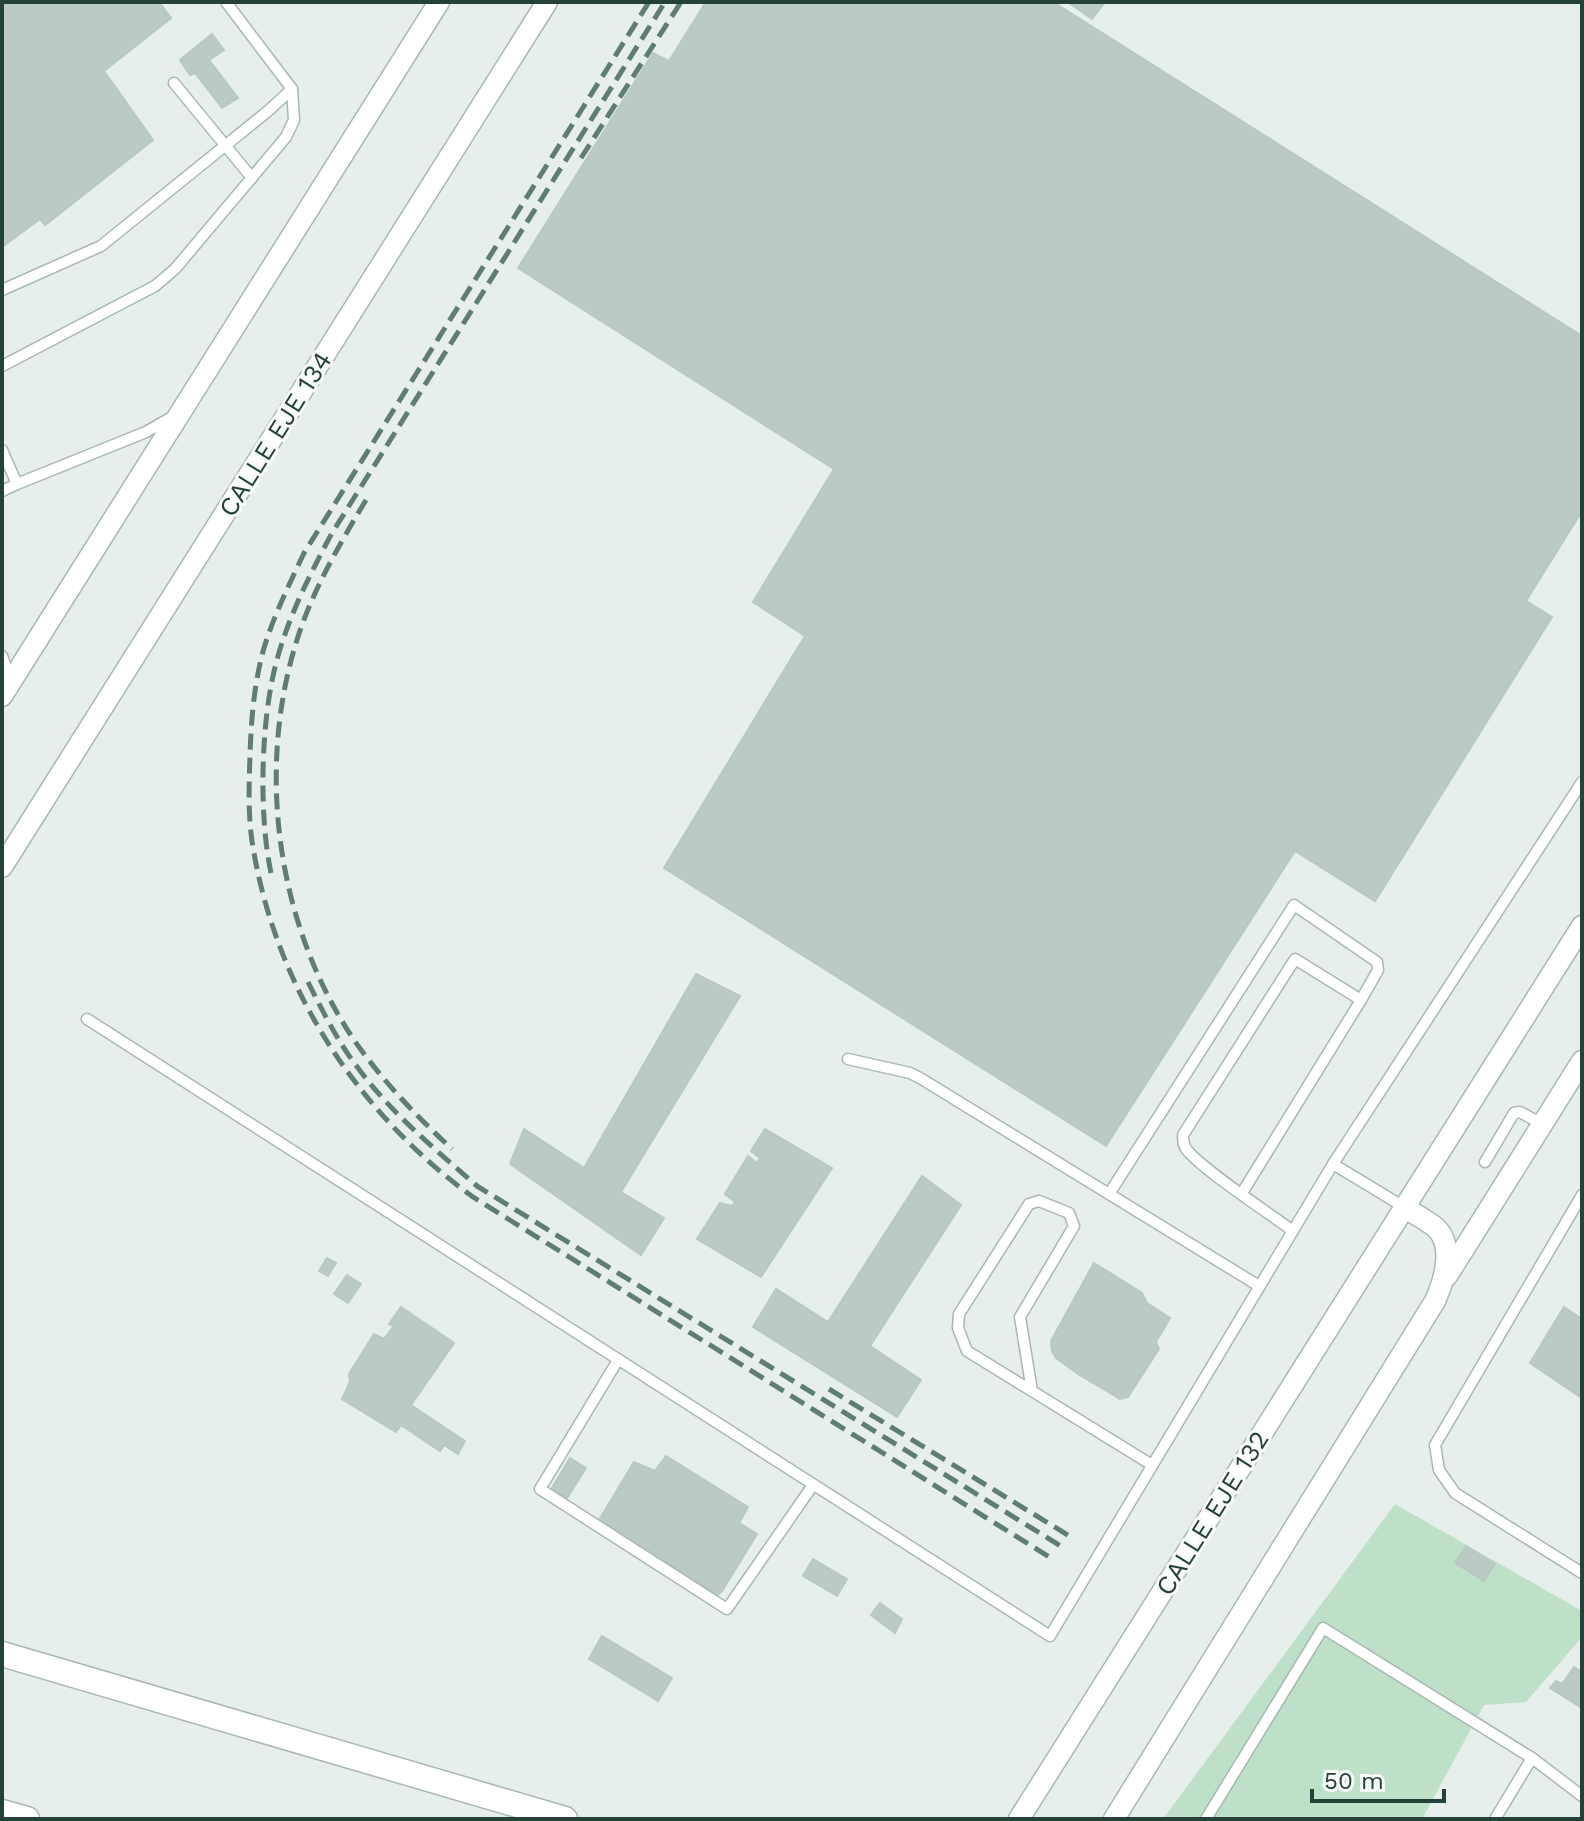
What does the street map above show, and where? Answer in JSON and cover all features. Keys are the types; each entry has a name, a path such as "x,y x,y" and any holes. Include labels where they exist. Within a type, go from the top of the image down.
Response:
{"street":[{"path":"6,689 439,2"},
{"name":"CALLE EJE 134","path":"2,867 547,2"},
{"name":"CALLE EJE 132","path":"1019,1819 1582,926"},
{"path":"1114,1819 1582,1061"},
{"path":"1404,1207 1439,1230 1446,1252 1445,1279"},
{"path":"2,1654 565,1819"},
{"path":"2,1812 27,1819"}],"lane":[{"path":"2,366 155,286 175,269 286,137 294,120 292,89 226,2"},
{"path":"174,83 252,178"},
{"path":"2,290 101,246 292,89"},
{"path":"2,491 146,432 180,412"},
{"path":"2,450 17,484"},
{"path":"2,656 6,689"},
{"path":"87,1019 1050,1636 1333,1164 1582,782"},
{"path":"1109,1194 1294,905 1377,962 1378,970 1242,1193"},
{"path":"1293,1231 1193,1156 1184,1145 1183,1135 1295,959 1361,1000"},
{"path":"848,1059 920,1078 1259,1286"},
{"path":"1485,1162 1514,1113 1520,1112 1542,1124"},
{"path":"1333,1164 1404,1207"},
{"path":"1582,1195 1435,1445 1439,1470 1455,1493 1582,1573"},
{"path":"1032,1391 1020,1317 1074,1226 1069,1213 1039,1201 1029,1204 959,1314 958,1328 967,1351 1152,1465"},
{"path":"618,1360 540,1489 566,1507 727,1609 813,1485"},
{"path":"1206,1819 1323,1628 1532,1758 1582,1796"},
{"path":"1495,1819 1532,1758"}],"green space":[{"path":"1395,1504 1582,1611 1582,1637 1526,1702 1484,1705 1422,1819 1163,1819"}],"building":[{"path":"2,2 159,2 171,18 104,71 153,140 45,225 40,219 2,247"},
{"path":"706,2 1053,2 1582,336 1582,511 1526,601 1552,617 1375,901 1295,851 1106,1146 664,868 805,636 753,602 834,469 518,268 653,53 669,61"},
{"path":"1068,2 1105,2 1092,19"},
{"path":"212,34 224,50 209,60 238,98 222,108 195,73 190,75 180,60"},
{"path":"696,974 740,996 621,1192 664,1218 641,1255 510,1164 524,1129 584,1168"},
{"path":"765,1129 832,1168 761,1277 697,1239 720,1203 732,1206 735,1202 725,1194 748,1156 757,1163 760,1158 751,1151"},
{"path":"922,1176 961,1205 870,1346 921,1380 897,1417 753,1327 776,1289 828,1322"},
{"path":"327,1258 336,1263 328,1276 319,1271"},
{"path":"1094,1263 1142,1293 1147,1303 1170,1318 1156,1342 1159,1349 1128,1397 1120,1399 1078,1374 1056,1358 1052,1351 1051,1341"},
{"path":"347,1275 361,1284 348,1303 334,1294"},
{"path":"401,1307 454,1343 411,1405 465,1441 458,1454 444,1445 440,1451 401,1425 396,1432 342,1399 350,1382 349,1374 374,1334 384,1339 394,1326 389,1324"},
{"path":"1564,1307 1582,1319 1582,1398 1530,1363"},
{"path":"666,1456 748,1507 739,1523 757,1534 716,1596 598,1522 634,1462 655,1471"},
{"path":"570,1458 586,1468 567,1498 552,1488"},
{"path":"1466,1546 1495,1564 1484,1581 1455,1563"},
{"path":"813,1559 847,1579 837,1596 803,1576"},
{"path":"880,1603 902,1619 895,1633 871,1615"},
{"path":"602,1636 672,1678 658,1701 589,1659"},
{"path":"1574,1667 1582,1672 1582,1708 1550,1688 1556,1681 1562,1684"}],"railway":[{"path":"649,2 304,553 282,600 261,661 251,729 250,820 263,894 279,945 301,995 327,1041 357,1085 392,1126 431,1163 473,1197 1054,1560"},
{"path":"271,873 263,801 266,722 283,638 298,602 332,533 665,2"},
{"path":"581,158 681,2"},
{"path":"366,500 315,593 287,676 279,730 276,784 280,838 290,892 305,944 327,993 354,1040 376,1069 452,1149"},
{"path":"308,982 337,1037 371,1085 414,1130 477,1186 1064,1548"},
{"path":"829,1389 1071,1537"}]}
